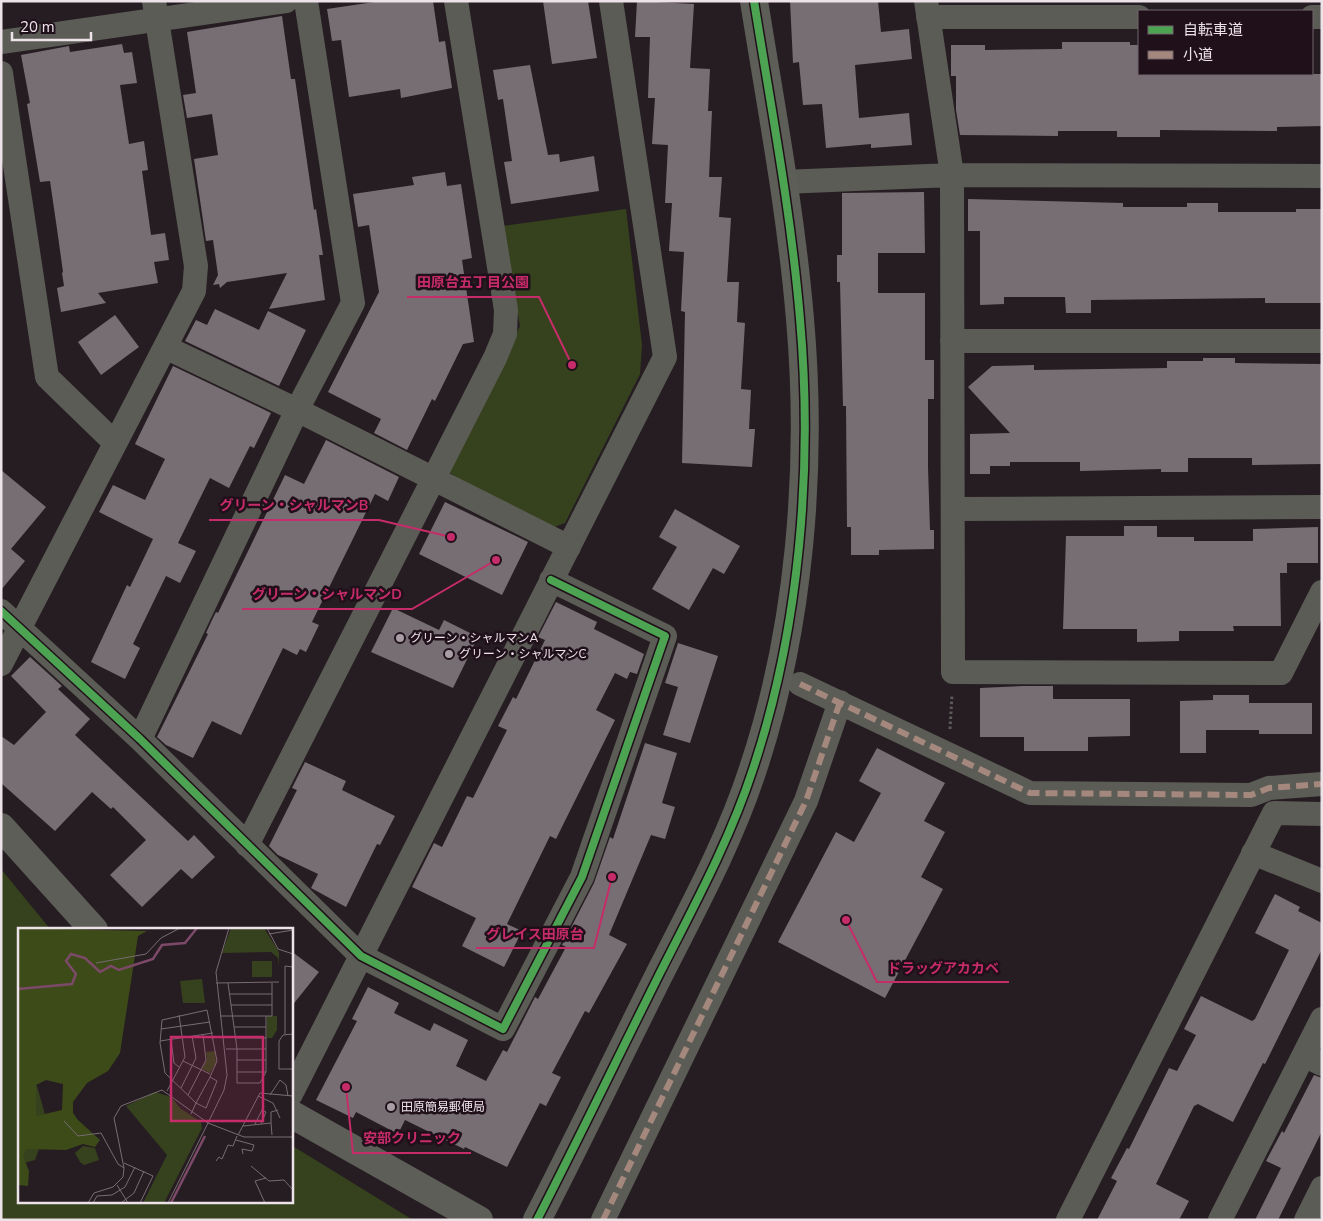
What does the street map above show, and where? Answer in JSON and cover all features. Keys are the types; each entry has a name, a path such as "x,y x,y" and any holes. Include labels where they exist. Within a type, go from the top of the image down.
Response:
{"street":[{"path":"1,42 156,11 286,1"},
{"path":"140,739 297,410 353,303 306,1"},
{"path":"247,845 496,358 505,334 506,310 456,1"},
{"path":"292,1092 665,357 611,1"},
{"path":"537,1220 716,861 753,769 779,674 798,557 805,444 800,319 782,182 754,1"},
{"path":"1138,17 927,9 952,175 953,672 1281,674 1322,592"},
{"path":"1,664 194,291 196,266 156,11"},
{"path":"1,73 47,377 115,444"},
{"path":"782,182 952,175 1322,176"},
{"path":"952,341 1322,341"},
{"path":"165,347 297,410 569,547"},
{"path":"953,509 1322,507"},
{"path":"1,611 140,739 361,956 503,1029 582,877 665,636 551,580"},
{"path":"800,684 1030,793 1251,795 1269,788 1322,784"},
{"path":"603,1220 806,801 840,702"},
{"path":"1068,1220 1274,813 1322,814"},
{"path":"1,827 92,928"},
{"path":"1253,853 1322,881"},
{"path":"1220,1220 1313,1059 1322,1019"},
{"path":"292,1115 479,1220"},
{"path":"1306,1220 1322,1188"}],"path":[{"path":"949,755 953,672"}],"green space":[{"path":"626,209 642,345 640,374 565,523 549,529 487,497 449,472 520,326 502,226"},
{"path":"1,869 49,928 18,928 18,1204 292,1204 292,1146 413,1220 1,1220"}],"building":[{"path":"381,1 433,1 439,42 445,41 452,88 401,98 400,89 349,97 341,40 332,41 327,9"},
{"path":"543,1 588,1 597,58 552,64"},
{"path":"637,1 694,4 690,68 710,69 708,111 712,111 709,177 722,177 719,217 731,218 727,282 739,282 737,322 745,323 741,389 751,390 749,429 755,429 752,467 682,463 685,312 681,311 684,252 669,251 672,203 665,203 668,145 652,144 655,98 648,98 650,37 635,37"},
{"path":"790,1 878,1 881,32 909,29 912,59 855,65 859,118 909,113 912,145 871,148 871,144 826,148 822,104 803,105 799,62 793,63"},
{"path":"282,16 291,79 295,79 314,210 316,209 323,255 319,255 325,300 269,309 287,273 227,282 220,288 219,284 213,285 218,275 213,240 206,241 194,159 218,155 212,114 187,118 183,95 196,93 187,32"},
{"path":"1062,42 1130,42 1130,45 1138,45 1138,75 1322,74 1322,126 1277,127 1277,131 1160,130 1160,137 1117,137 1117,131 1058,131 1058,136 960,135 956,110 956,76 951,76 951,45 985,45 985,50 1062,49"},
{"path":"122,44 124,53 132,52 137,83 120,85 129,144 144,141 148,170 142,171 151,235 165,233 169,260 154,262 158,283 98,293 106,303 61,312 57,288 64,286 63,272 50,181 40,182 27,104 30,103 21,55 69,46 70,52"},
{"path":"530,65 548,155 559,154 560,162 594,156 599,191 511,204 504,162 512,161 503,99 498,100 493,70"},
{"path":"445,172 447,186 461,184 472,258 462,260 474,342 463,344 435,401 432,399 407,450 374,433 381,419 328,392 379,292 369,225 358,227 353,194 414,185 412,177"},
{"path":"924,192 925,253 878,253 878,293 925,293 925,360 934,360 934,399 928,399 928,467 930,530 934,530 934,549 879,550 879,555 851,555 851,527 847,527 846,406 843,406 840,282 837,282 837,255 842,255 842,193"},
{"path":"968,199 1123,203 1123,207 1187,207 1187,203 1218,203 1218,212 1296,212 1296,209 1322,209 1322,303 1265,303 1265,298 1091,300 1091,313 1066,313 1065,297 1004,297 1004,304 980,305 980,231 968,231"},
{"path":"215,309 259,330 268,311 306,330 279,386 185,341 196,320 207,325"},
{"path":"115,315 139,347 101,375 78,342"},
{"path":"1203,358 1235,358 1235,363 1322,364 1322,464 1252,465 1252,458 1188,458 1188,472 1161,472 1161,469 1080,471 1080,462 1010,462 1010,466 990,466 990,474 970,474 970,434 1010,433 968,387 992,366 1034,365 1034,370 1167,368 1167,361 1203,361"},
{"path":"173,366 271,413 254,448 250,446 229,488 210,478 178,543 196,551 180,583 166,576 133,644 140,648 125,679 91,662 127,585 130,587 153,539 99,512 113,485 145,500 165,459 135,444"},
{"path":"326,440 399,477 388,501 375,494 312,622 319,625 306,652 300,649 297,655 283,648 241,735 212,721 193,758 166,745 157,737 208,634 206,633 212,620 216,612 218,613 285,475 304,484"},
{"path":"1,470 46,507 11,549 25,561 1,590"},
{"path":"445,502 528,542 502,595 419,554"},
{"path":"675,509 740,546 724,574 713,568 689,610 652,589 677,547 659,537"},
{"path":"1124,526 1157,526 1157,537 1194,537 1194,541 1253,541 1253,529 1318,527 1318,563 1287,563 1287,573 1280,573 1281,626 1233,626 1234,631 1179,631 1179,641 1137,642 1137,629 1063,629 1066,536 1124,536"},
{"path":"556,602 597,622 594,629 644,654 637,674 630,672 627,679 615,673 596,710 615,720 556,839 550,836 507,924 522,931 504,967 462,946 476,918 412,887 434,843 442,847 467,796 473,798 507,730 498,726 513,697 516,699 545,640 538,637"},
{"path":"393,608 439,630 444,620 478,637 453,688 371,652"},
{"path":"678,643 718,656 690,743 663,735 678,687 665,683"},
{"path":"30,657 62,686 58,689 90,719 75,735 188,841 194,835 215,857 192,879 181,869 142,907 110,875 146,840 113,807 111,809 92,792 55,831 1,783 1,736 14,745 46,712 11,676"},
{"path":"1053,686 1053,699 1130,699 1130,736 1088,737 1088,751 1024,751 1024,737 980,737 980,688"},
{"path":"1213,695 1249,695 1249,703 1312,703 1312,734 1259,734 1259,730 1206,730 1206,753 1180,753 1180,701 1213,700"},
{"path":"645,743 677,753 662,803 675,807 665,839 651,835 609,935 627,944 589,1013 585,1011 552,1073 561,1077 546,1106 540,1103 507,1167 465,1147 464,1149 405,1120 398,1134 356,1112 353,1118 316,1100 357,1021 352,1019 368,987 399,1003 394,1013 430,1031 434,1023 468,1040 456,1066 486,1081 503,1050 507,1052 535,997 538,999 566,947 562,945 594,883 610,837 613,839"},
{"path":"877,748 945,783 924,821 945,832 921,877 943,889 885,998 778,942 836,832 854,842 881,793 859,781"},
{"path":"305,762 346,781 342,790 395,816 380,845 377,844 346,907 311,888 318,874 278,855 269,846 297,790 292,788"},
{"path":"1275,894 1300,907 1298,911 1322,923 1322,949 1265,1064 1263,1063 1233,1122 1198,1104 1194,1106 1156,1184 1189,1201 1179,1220 1097,1220 1117,1181 1111,1178 1127,1148 1129,1149 1169,1068 1177,1071 1196,1035 1184,1029 1201,996 1252,1021 1255,1019 1289,950 1255,933"},
{"path":"292,952 319,972 292,1006"},
{"path":"1314,1075 1322,1078 1322,1131 1278,1220 1255,1220 1281,1168 1266,1161 1282,1131 1284,1133"}],"marked path":[{"path":"800,684 1030,793 1251,795 1269,788 1322,784"},
{"path":"603,1220 806,801 840,702"}],"cycle path":[{"path":"537,1220 698,898 734,821 753,769 769,715 782,660 799,546 805,432 804,375 791,239 754,1"},
{"path":"1,611 140,739 361,956 503,1029 582,877 665,636 551,580"}],"place":[{"name":"田原台五丁目公園","path":"572,365"},
{"name":"グリーン・シャルマンB","path":"451,537"},
{"name":"グリーン・シャルマンD","path":"496,560"},
{"name":"グリーン・シャルマンA","path":"400,638"},
{"name":"グリーン・シャルマンC","path":"449,654"},
{"name":"グレイス田原台","path":"612,877"},
{"name":"ドラッグアカカベ","path":"846,920"},
{"name":"安部クリニック","path":"346,1087"},
{"name":"田原簡易郵便局","path":"391,1107"}]}
